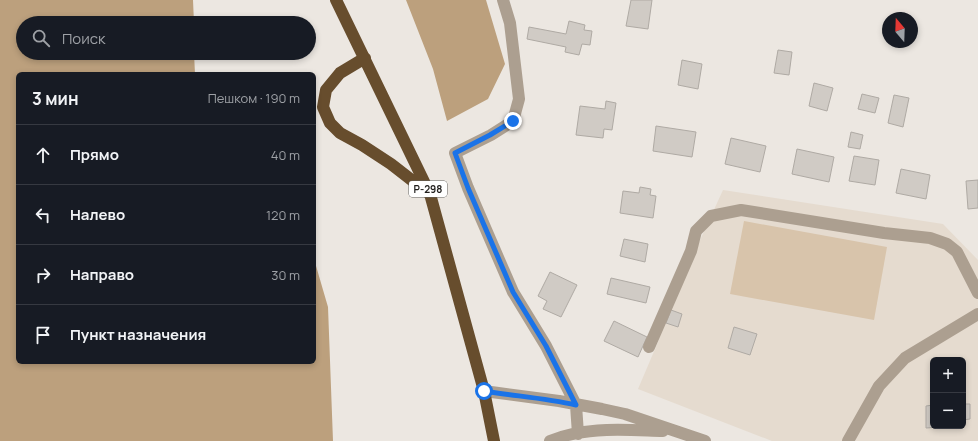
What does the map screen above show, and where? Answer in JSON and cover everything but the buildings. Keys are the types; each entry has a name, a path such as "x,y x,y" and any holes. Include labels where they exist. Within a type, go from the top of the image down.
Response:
{"highway":[{"name":"Р-298","path":"336,0 430,194 484,391 494,441"},
{"path":"365,58 340,73 326,90 323,107 330,123 340,133 362,144 430,194"}],"street":[{"path":"503,0 510,23 519,99 513,121 455,153 468,188 513,292 546,346 576,405 578,434"},
{"path":"649,347 691,251 696,231 711,216 741,210 884,233 930,238 947,244 957,252 978,293"},
{"path":"848,441 879,386 905,358 978,314"},
{"path":"484,391 559,401 625,414 705,441"},
{"path":"550,441 561,436 607,429 676,432"}],"shaded area":[{"path":"0,0 193,0 194,16 16,16 16,60 194,60 195,72 16,72 16,364 316,364 316,266 328,307 333,441 0,441"},
{"path":"406,0 486,0 505,64 488,99 447,121 433,69"},
{"path":"723,190 943,224 978,260 978,441 772,441 638,389 658,342 667,312"},
{"path":"744,221 887,247 874,320 730,294"}],"route":[{"path":"484,391 559,401 576,405 546,346 513,292 468,188 455,153 513,121"}]}
